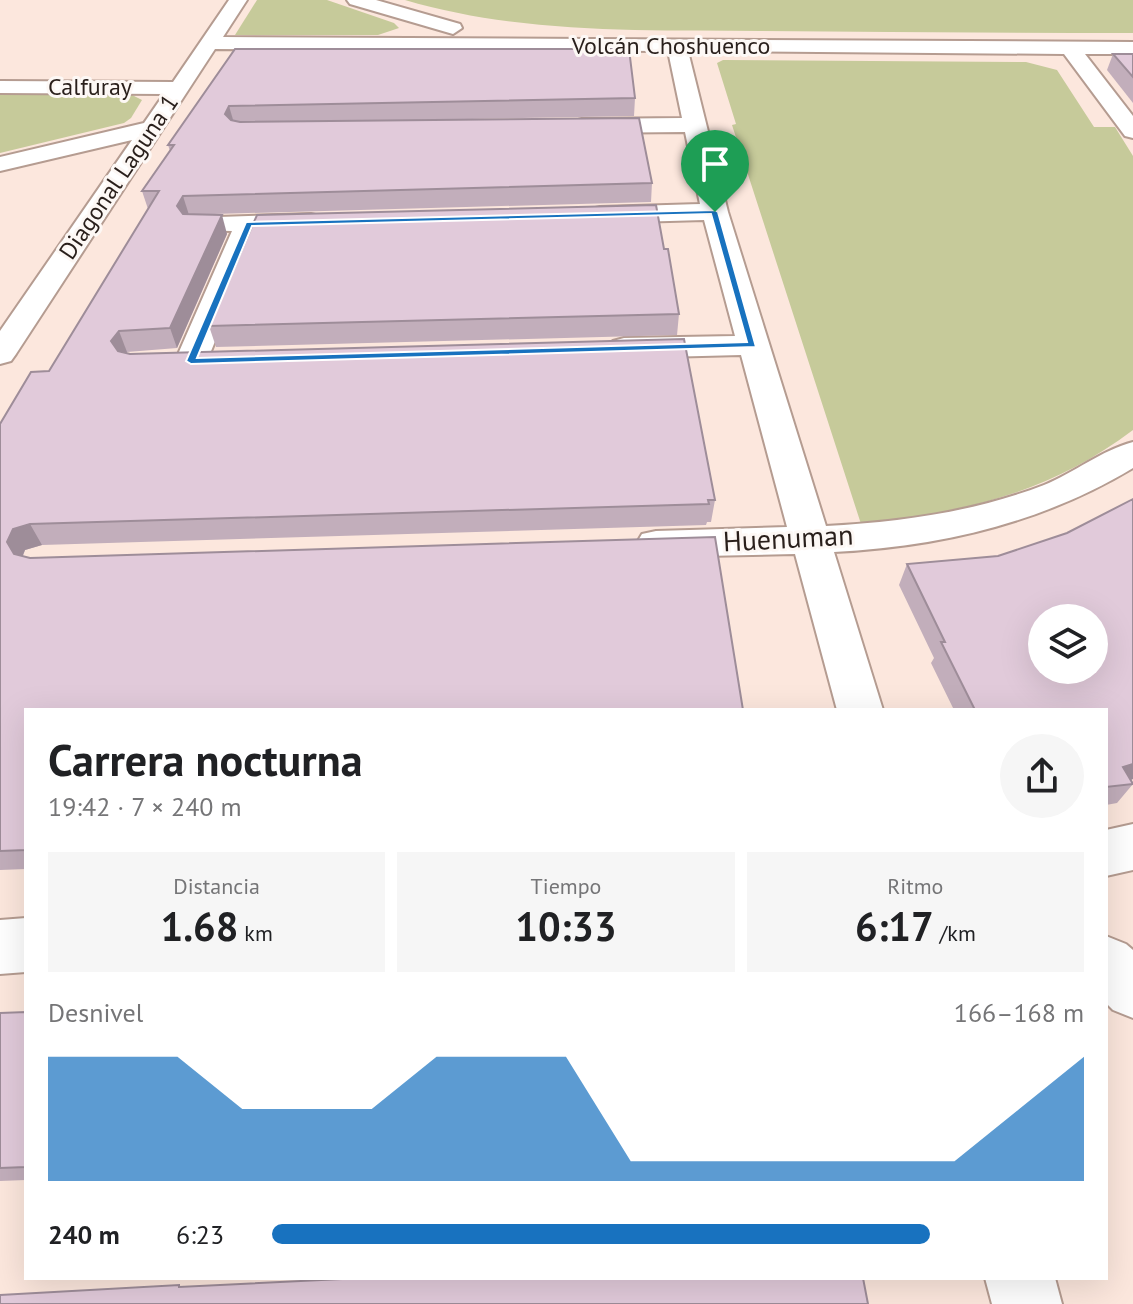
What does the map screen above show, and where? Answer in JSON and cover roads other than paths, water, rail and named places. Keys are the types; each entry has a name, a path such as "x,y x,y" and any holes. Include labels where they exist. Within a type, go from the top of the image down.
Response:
{"street":[{"name":"Diagonal Laguna 1","path":"0,354 238,0"},
{"path":"356,0 404,16 482,34 574,45"},
{"path":"399,44 410,30 410,23 404,16"},
{"name":"Volcán Choshuenco","path":"209,43 1133,48"},
{"path":"677,46 715,212 859,708"},
{"path":"1070,48 1133,131"},
{"name":"Calfuray","path":"0,87 179,88"},
{"path":"554,127 694,125"},
{"path":"0,164 152,128"},
{"path":"575,216 715,212"},
{"path":"198,224 342,222"},
{"path":"193,361 249,224"},
{"path":"597,349 753,345"},
{"name":"Huenuman","path":"617,545 808,539 921,531 967,523 1053,497 1100,475 1133,453"},
{"path":"1108,853 1133,847"},
{"path":"0,947 24,945"},
{"path":"1108,965 1133,990"},
{"path":"1021,1280 1027,1304"}]}
